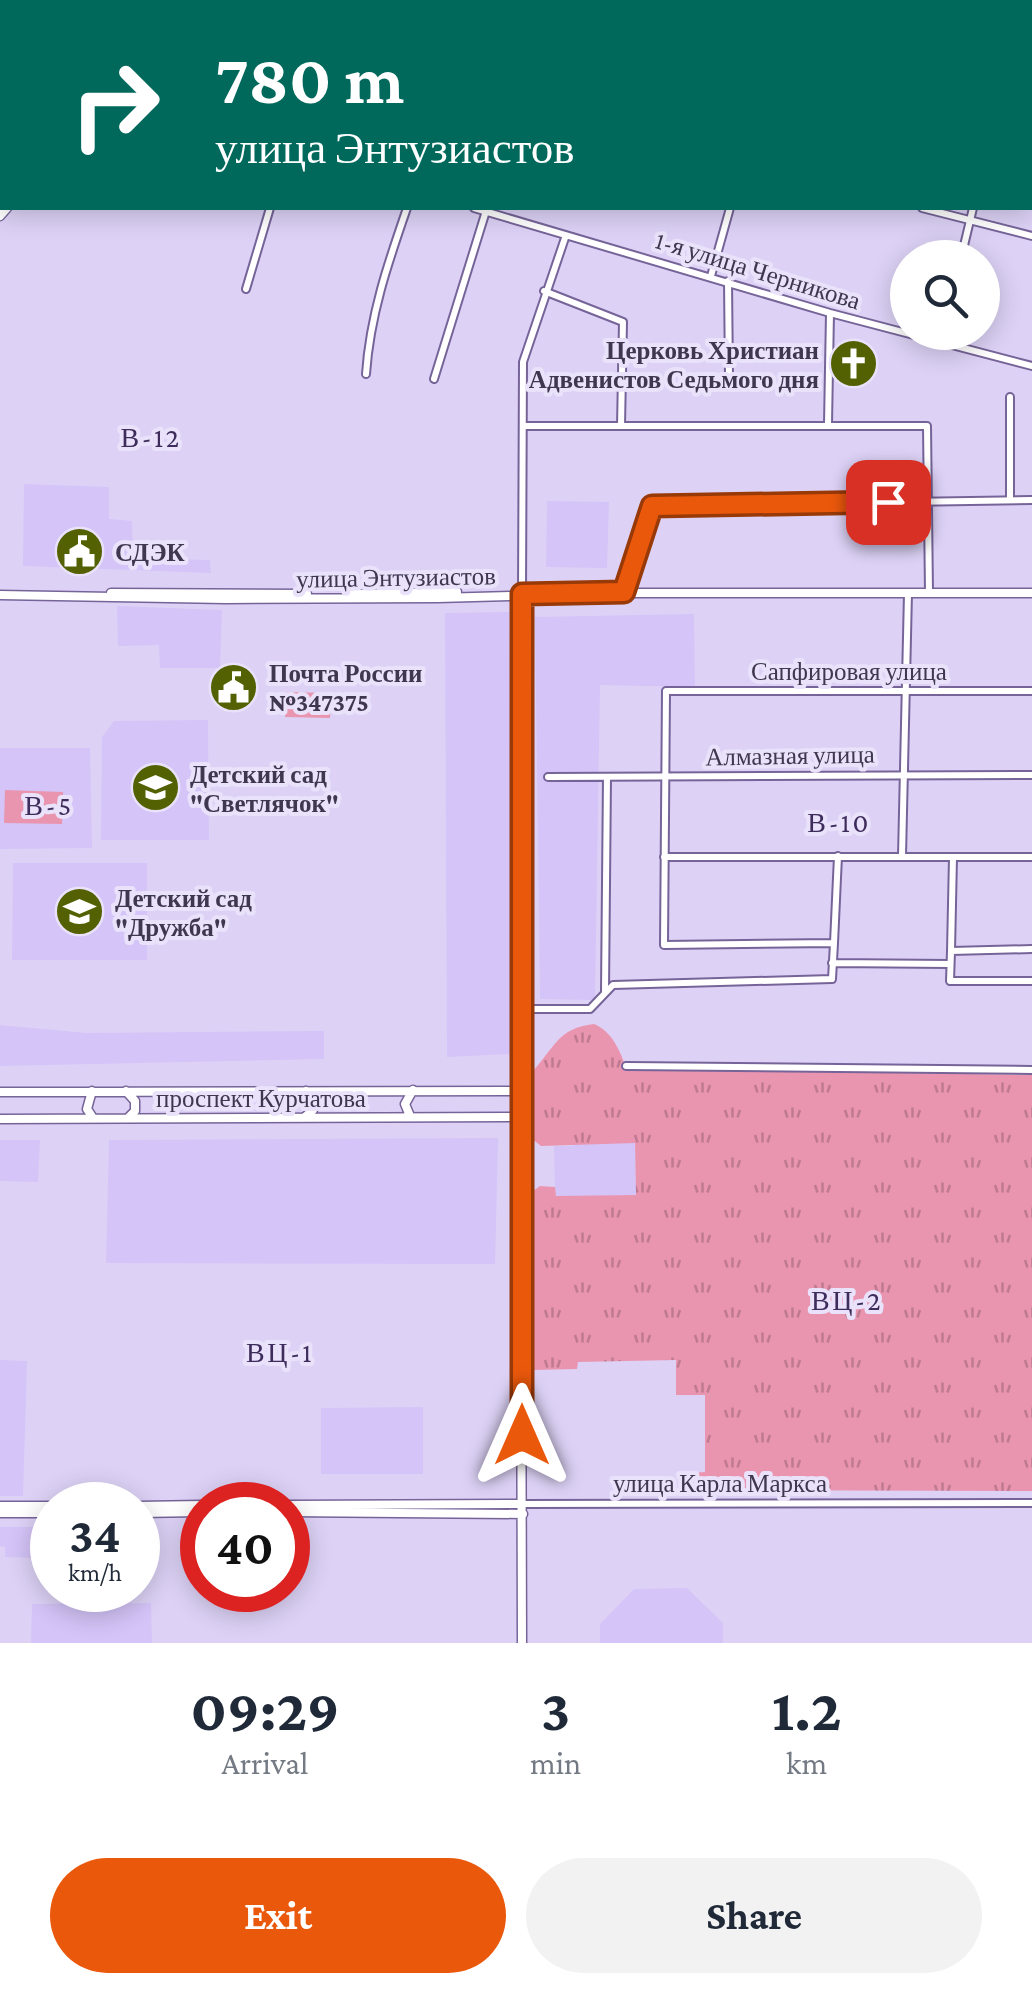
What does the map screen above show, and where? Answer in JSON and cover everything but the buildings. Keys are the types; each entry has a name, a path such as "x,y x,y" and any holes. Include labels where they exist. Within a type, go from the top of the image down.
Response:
{"street":[{"path":"246,290 269,210"},
{"path":"366,374 378,294 407,210"},
{"name":"1-я улица Черникова","path":"482,210 890,330"},
{"path":"712,276 729,210"},
{"path":"930,210 1032,236"},
{"path":"965,240 972,210"},
{"path":"434,380 486,211"},
{"path":"522,1643 522,362 566,235"},
{"path":"728,281 728,378"},
{"path":"544,291 623,322 620,426"},
{"path":"828,424 830,313"},
{"name":"1-я улица Черникова","path":"966,350 1032,366"},
{"path":"1010,397 1010,499"},
{"path":"524,426 927,426 929,593"},
{"path":"624,592 652,506 1032,500"},
{"name":"улица Энтузиастов","path":"0,593 284,599 624,592 1032,593"},
{"path":"520,593 521,1091"},
{"path":"902,856 908,593"},
{"name":"Сапфировая улица","path":"666,777 666,691 1032,691"},
{"name":"Алмазная улица","path":"548,777 1032,775"},
{"path":"605,990 607,777"},
{"path":"666,777 664,945 834,943"},
{"path":"523,1010 590,1009 613,985 832,979 838,856"},
{"path":"664,857 1032,856"},
{"path":"953,857 950,980 1032,981"},
{"path":"950,950 1032,949"},
{"path":"832,963 950,964"},
{"path":"626,1066 1032,1070"},
{"path":"411,1117 405,1104 413,1090"},
{"path":"126,1091 135,1100 135,1111 128,1118"},
{"path":"305,1117 314,1110 315,1102 306,1091"},
{"name":"проспект Курчатова","path":"0,1092 521,1091"},
{"path":"92,1092 87,1109 93,1118"},
{"name":"проспект Курчатова","path":"0,1119 522,1117"},
{"name":"улица Карла Маркса","path":"310,1508 1032,1502"},
{"path":"0,1510 30,1509"}],"shaded area":[{"path":"24,484 109,487 109,519 132,521 133,558 210,560 211,573 23,566"},
{"path":"547,501 609,502 607,568 546,567"},
{"path":"117,606 222,610 220,668 160,668 159,645 118,646"},
{"path":"509,612 512,1054 447,1057 445,613"},
{"path":"694,614 695,687 600,685 595,1000 540,999 535,617"},
{"name":"Детский сад \"Светлячок\"","path":"208,720 209,840 101,840 102,737 114,721"},
{"path":"0,748 90,748 92,848 0,849"},
{"name":"Детский сад \"Дружба\"","path":"13,863 147,863 147,960 12,960"},
{"path":"0,1025 86,1033 324,1031 324,1059 0,1066"},
{"path":"498,1138 495,1264 106,1263 109,1140"},
{"path":"0,1140 40,1140 38,1182 0,1181"},
{"path":"574,1142 635,1143 636,1196 555,1196 554,1146 573,1146"},
{"path":"0,1360 27,1361 23,1496 0,1496"},
{"path":"423,1407 423,1474 321,1474 321,1408"},
{"path":"0,1527 30,1527 30,1558 5,1557 5,1547 0,1546"},
{"path":"687,1588 723,1623 723,1643 600,1643 600,1624 634,1589"},
{"path":"32,1612 151,1612 152,1643 31,1643"}],"green space":[{"path":"286,692 331,693 330,718 285,717"},
{"path":"5,790 63,792 62,824 4,823"},
{"path":"594,1024 611,1037 627,1069 1032,1075 1032,1491 694,1490 692,1473 705,1472 705,1395 676,1395 676,1360 578,1362 577,1369 533,1370 533,1191 540,1186 555,1187 556,1196 636,1195 635,1143 541,1146 532,1139 533,1071 565,1034"}],"place":[{"name":"Церковь Христиан Адвенистов Седьмого дня","path":"854,364"},
{"name":"СДЭК","path":"80,552"},
{"name":"Почта России №347375","path":"234,687"},
{"name":"Детский сад \"Светлячок\"","path":"155,788"},
{"name":"Детский сад \"Дружба\"","path":"80,912"}],"district":[{"name":"В-12","path":"151,437"},
{"name":"В-5","path":"49,805"},
{"name":"В-10","path":"839,822"},
{"name":"ВЦ-2","path":"847,1300"},
{"name":"ВЦ-1","path":"280,1352"}],"route":[{"path":"522,1435 522,594 624,592 652,506 888,502"}]}
